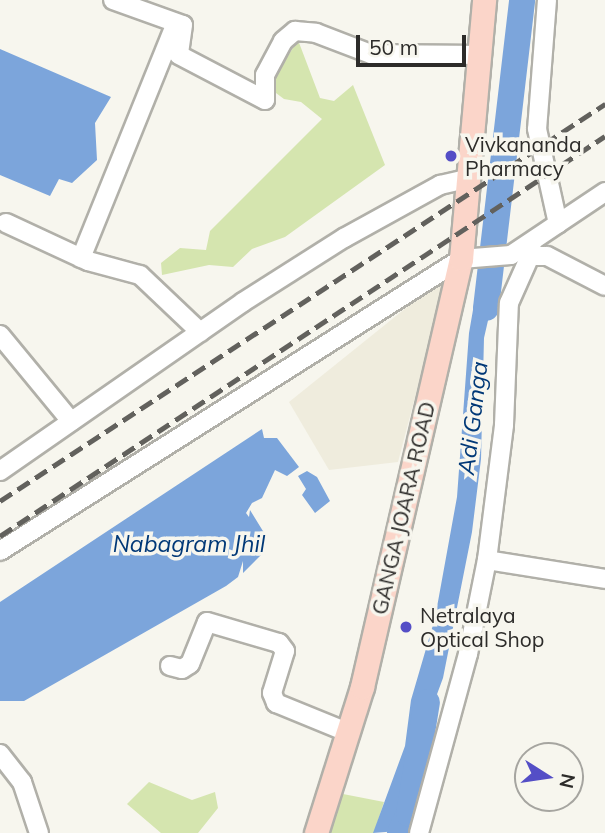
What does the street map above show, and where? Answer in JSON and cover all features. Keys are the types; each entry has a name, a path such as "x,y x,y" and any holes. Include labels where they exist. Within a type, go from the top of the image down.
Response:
{"main road":[{"name":"GANGA JOARA ROAD","path":"316,833 362,687 461,259 477,55 484,0"}],"street":[{"path":"113,0 183,25 179,55 265,100 265,75 283,41 295,32 316,33 372,54 477,55"},
{"path":"547,0 537,129 558,224"},
{"path":"81,258 176,23"},
{"path":"0,471 200,332 344,238 440,185 466,179"},
{"path":"419,833 468,654 488,560 503,425 509,303 531,249 558,224 605,192"},
{"path":"6,223 81,258 140,275 200,332"},
{"path":"0,551 461,259 511,255 531,249 605,286"},
{"path":"0,335 71,421"},
{"path":"488,560 605,579"},
{"path":"170,666 182,669 190,664 207,622 279,643 285,651 272,693 276,703 347,732"},
{"path":"0,754 22,782 39,833"}],"shaded area":[{"path":"447,275 398,462 329,470 289,402"}],"green space":[{"path":"298,40 320,98 334,101 353,85 385,165 285,237 252,249 233,267 209,265 162,275 161,263 180,248 206,250 210,231 322,119 301,102 284,99 268,87"},
{"path":"149,782 192,800 215,792 218,808 198,833 161,833 127,804"},
{"path":"343,794 384,802 374,833 329,833"}],"water":[{"path":"0,49 111,97 95,123 97,160 72,183 59,179 50,196 0,175"},
{"path":"500,268 484,338 481,459 472,532 443,678 416,751 398,831 373,833 405,746 411,700 435,618 457,497 469,333 478,281"},
{"name":"Nabagram Jhil","path":"262,429 264,438 277,438 299,467 287,476 275,470 262,498 252,503 246,513 249,517 250,510 266,536 262,554 243,573 243,561 238,577 226,586 24,701 0,701 0,602"},
{"path":"307,471 317,477 330,501 315,513 302,495 306,489 298,476"}],"waterway":[{"name":"Adi Ganga","path":"486,308 522,0"},
{"name":"Adi Ganga","path":"400,833 409,814 427,702"}],"railway":[{"path":"0,501 605,104"},
{"path":"0,536 605,136"}],"place":[{"name":"Vivkananda Pharmacy","path":"451,156"},
{"name":"Netralaya Optical Shop","path":"406,627"}]}
